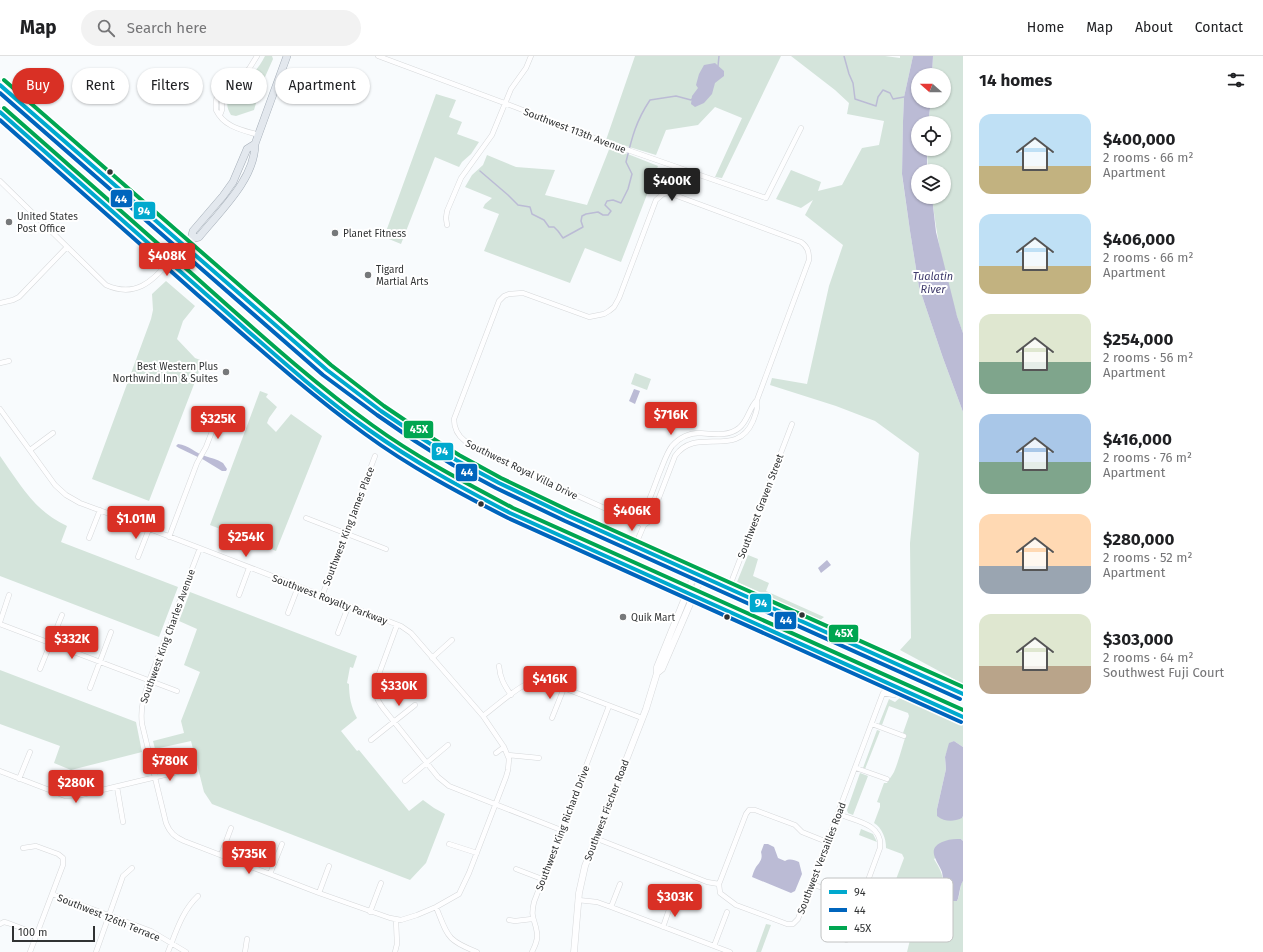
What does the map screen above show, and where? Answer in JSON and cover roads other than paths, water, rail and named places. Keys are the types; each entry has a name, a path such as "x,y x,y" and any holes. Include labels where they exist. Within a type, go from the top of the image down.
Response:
{"highway":[{"path":"0,85 327,370 370,404 423,440 476,471 513,490 635,546 844,638 963,694"},
{"path":"0,112 311,386 369,430 408,456 486,501 963,717"}],"main road":[{"path":"170,261 191,239 193,231 223,196 233,182 247,149 255,144 287,56"}],"street":[{"path":"257,56 249,68 239,76 238,81 225,92 222,99 222,110 220,115 232,127 259,135"},
{"name":"Southwest 113th Avenue","path":"378,56 505,103 608,144 766,198 801,128"},
{"path":"447,225 447,211 459,184 492,135 512,86 526,68 531,56"},
{"path":"0,181 106,285 118,289 129,289 143,286 152,280 170,261"},
{"name":"Southwest Royal Villa Drive","path":"669,193 801,242 805,245 809,254 809,260 757,400 751,406 743,424 735,431 723,434 690,434 677,441 672,446 642,517 644,525 600,507 465,441 457,433 454,424 456,413 499,301 504,296 518,292 590,316 604,314 614,307 619,298 656,200 663,194 669,193"},
{"path":"0,303 14,300 19,297 67,247"},
{"path":"0,363 9,362"},
{"name":"Southwest Royal Villa Drive","path":"635,546 644,525 650,521 675,456 680,450 691,443 725,441 738,438 752,424 758,408 757,400"},
{"name":"Southwest Royalty Parkway","path":"0,409 60,490 72,499 397,625 411,633 483,716 508,755"},
{"path":"169,537 199,459 204,451 216,422"},
{"name":"Southwest Graven Street","path":"729,588 792,424"},
{"path":"30,450 53,433"},
{"name":"Southwest King James Place","path":"322,596 375,456"},
{"path":"89,538 100,510"},
{"path":"306,518 386,549"},
{"path":"138,557 149,529"},
{"name":"Southwest King Charles Avenue","path":"200,548 143,698 141,716 166,823 173,835 184,841 319,893 396,920"},
{"path":"239,595 250,568"},
{"name":"Southwest Fischer Road","path":"574,952 578,900 585,866 642,718 657,673 662,669 698,574"},
{"path":"288,613 298,587"},
{"path":"10,595 0,623 176,691"},
{"path":"338,633 348,606"},
{"path":"40,669 62,614"},
{"path":"397,625 378,674 375,689 378,701 394,722 442,782 561,830"},
{"path":"90,688 111,632"},
{"path":"432,658 452,640"},
{"path":"499,666 503,685 511,695"},
{"path":"483,716 519,688 528,683 538,681 548,682 642,718"},
{"path":"552,718 564,688"},
{"name":"Southwest Versailles Road","path":"719,884 720,893 736,905 787,924 793,924 798,919 884,693 894,695 904,690"},
{"path":"371,740 415,705"},
{"name":"Southwest King Richard Drive","path":"532,952 537,938 537,933 532,919 534,902 609,706"},
{"path":"872,724 904,736"},
{"path":"404,781 448,745"},
{"path":"496,753 504,747"},
{"path":"19,779 30,752"},
{"path":"395,952 397,944 396,920 417,915 436,907 455,897 461,890 470,873 508,770 508,755 539,758"},
{"path":"856,768 886,779"},
{"path":"0,771 69,796 81,795 117,787 181,771"},
{"path":"117,787 123,822"},
{"path":"595,838 708,882 719,884 746,814 749,810 754,810 795,825 802,832 822,840"},
{"path":"838,814 873,828 877,832 881,841 880,848 869,878"},
{"path":"221,855 232,828"},
{"path":"270,874 282,844"},
{"path":"449,844 477,854"},
{"path":"22,848 36,846 58,854 63,858 63,866 30,952"},
{"path":"319,893 329,866"},
{"path":"96,952 124,876 132,868"},
{"path":"516,869 542,879"},
{"path":"370,912 381,883"},
{"path":"611,907 620,884"},
{"path":"812,884 821,887"},
{"name":"Southwest 126th Terrace","path":"52,894 151,931 186,952"},
{"path":"168,952 185,911 198,896"},
{"path":"578,900 597,902 730,952"},
{"path":"663,927 671,904"},
{"path":"436,907 447,934 452,941 460,946 477,952"},
{"path":"714,946 727,912"},
{"path":"509,920 515,921 532,919"},
{"path":"0,924 4,922 8,923 37,934"},
{"path":"245,952 247,939"}],"water":[{"name":"Tualatin River","path":"913,56 933,56 932,68 911,68 911,108 930,108 929,116 911,116 911,156 927,156 927,164 911,164 911,204 933,204 936,232 957,316 963,333 963,412 919,287 902,174 904,97"},
{"path":"715,63 724,71 724,76 715,83 712,94 704,103 695,107 691,104 692,96 698,88 696,85 699,74 704,65"},
{"path":"634,389 640,391 635,404 629,401"},
{"path":"178,444 223,463 227,469 226,471 222,471 204,460 179,448 176,446"},
{"path":"827,560 831,565 821,573 818,568"},
{"path":"954,741 963,747 963,816 962,818 949,821 937,816 937,809 946,769 945,757 949,743"},
{"path":"951,839 961,839 963,841 963,881 957,901 953,901 953,878 943,878 942,872 934,855 935,847"},
{"path":"764,844 774,847 778,858 785,861 790,859 799,862 802,874 795,891 791,893 752,877 755,868 761,860 761,852"}],"waterway":[{"path":"718,66 719,56"},
{"path":"844,56 853,83 855,99 876,106 878,97 883,90 890,93 893,99 904,97"},
{"path":"480,171 518,205 530,207 532,214 544,220 549,227 554,227 563,238 583,227 581,221 582,216 598,212 603,215 608,215 611,211 605,205 607,201 613,200 621,203 628,189 632,174 626,162 630,145 638,122 650,100 676,96 692,99"}],"place":[{"name":"United States Post Office","path":"9,222"},
{"name":"Planet Fitness","path":"335,233"},
{"name":"Tigard Martial Arts","path":"368,275"},
{"name":"Best Western Plus Northwind Inn & Suites","path":"226,372"},
{"name":"Quik Mart","path":"623,617"}]}
